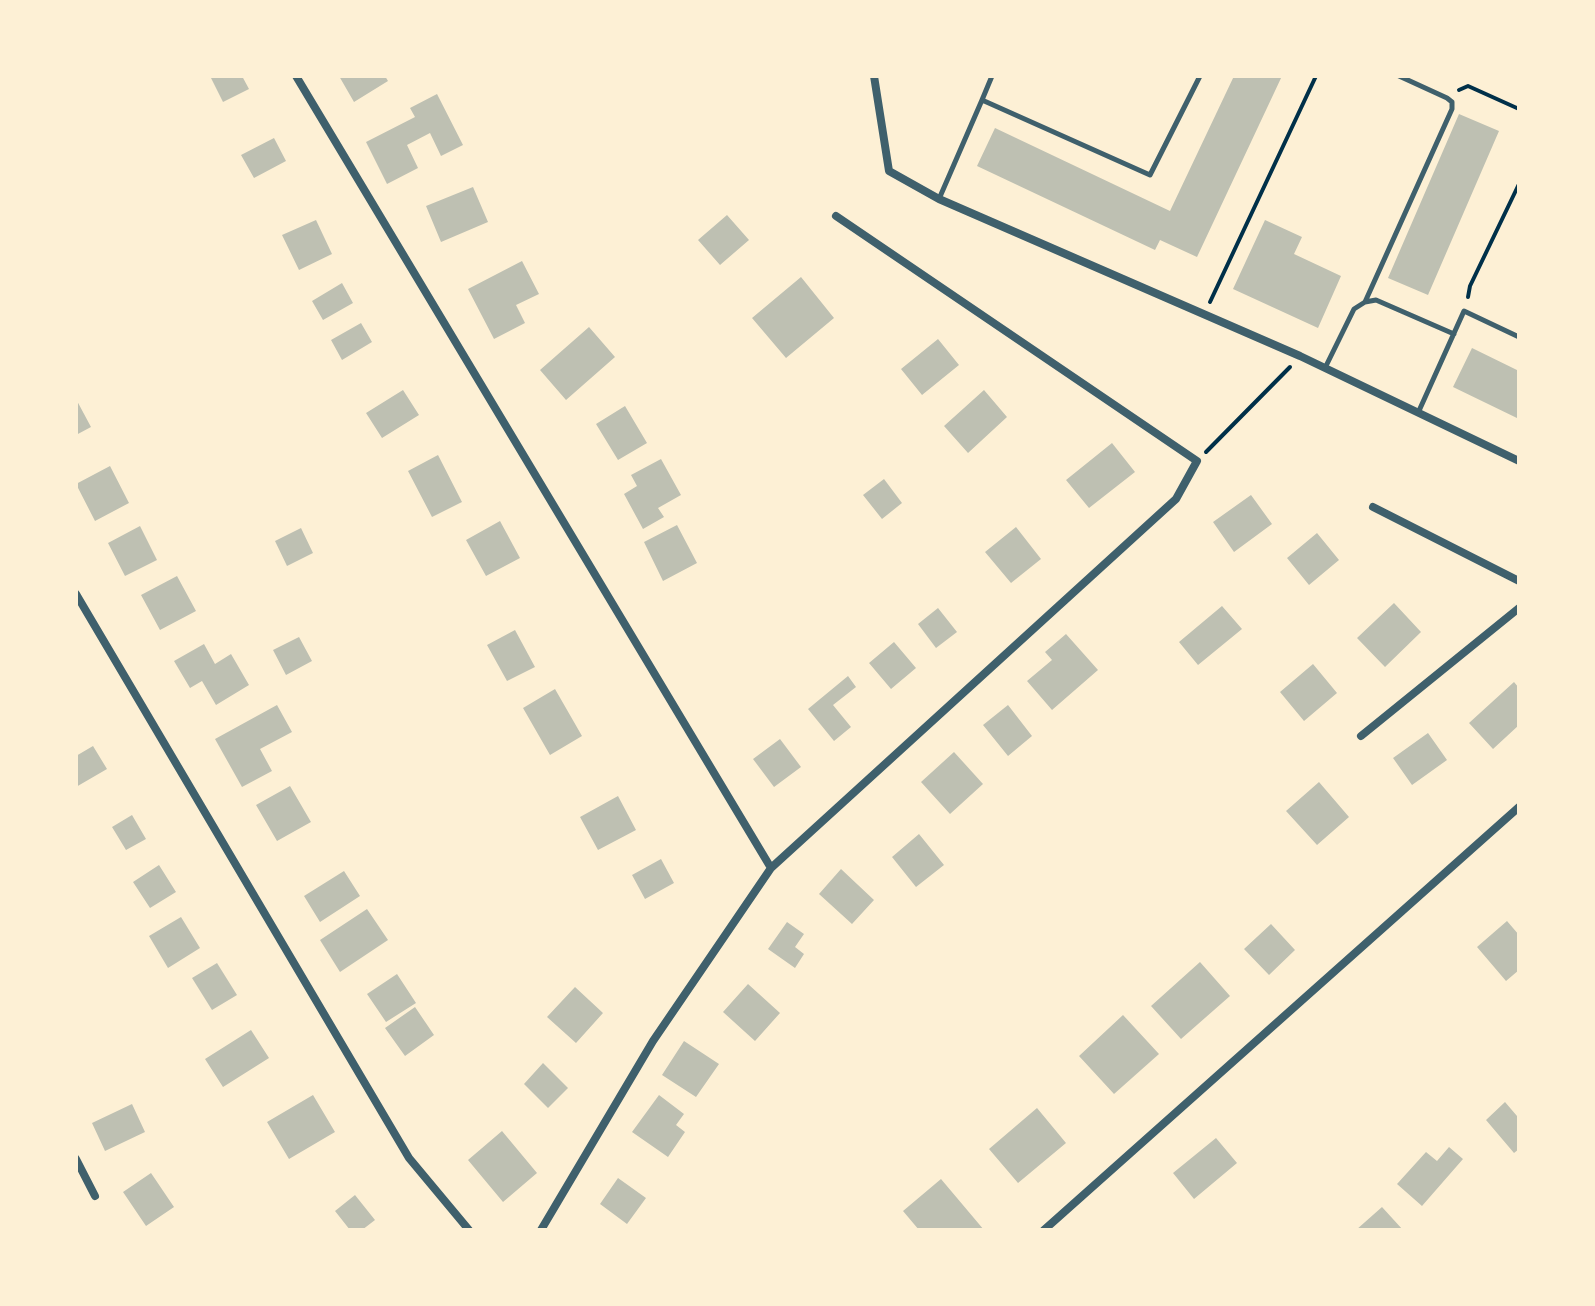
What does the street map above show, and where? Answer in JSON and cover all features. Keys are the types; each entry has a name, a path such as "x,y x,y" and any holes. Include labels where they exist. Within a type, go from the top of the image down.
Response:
{"street":[{"path":"296,76 771,868"},
{"path":"874,76 889,171 939,199 1300,356 1519,461"},
{"path":"541,1230 653,1041 771,868 1176,499 1197,461 836,216"},
{"path":"1373,507 1519,581"},
{"path":"76,594 409,1158 469,1230"},
{"path":"1361,736 1519,608"},
{"path":"1044,1230 1519,807"},
{"path":"76,1159 95,1196"}],"lane":[{"path":"939,199 992,76"},
{"path":"982,100 1150,175 1200,76"},
{"path":"1365,302 1452,109 1452,102 1444,97 1399,76"},
{"path":"1325,368 1354,309 1365,302 1376,300 1454,334"},
{"path":"1418,413 1464,311 1519,337"}],"path":[{"path":"1204,315 1316,76"},
{"path":"1444,97 1468,86 1519,109"},
{"path":"1464,311 1470,286 1519,184"},
{"path":"1197,461 1300,356"}],"building":[{"path":"210,76 242,76 249,89 223,102"},
{"path":"339,76 385,76 388,81 354,102"},
{"path":"1234,76 1282,76 1197,257 1160,240 1155,250 977,166 995,128 1170,211"},
{"path":"437,94 463,145 441,156 430,133 407,145 418,168 387,184 366,142 415,117 410,108"},
{"path":"1459,114 1499,131 1428,295 1388,278"},
{"path":"274,138 286,161 254,178 241,155"},
{"path":"473,187 488,222 441,242 426,206"},
{"path":"727,215 749,240 720,265 698,240"},
{"path":"316,220 332,254 299,270 282,235"},
{"path":"1265,220 1302,237 1294,254 1341,276 1318,328 1233,289"},
{"path":"522,261 539,294 516,305 525,323 494,339 468,289"},
{"path":"801,277 834,318 786,358 752,318"},
{"path":"342,283 353,303 323,320 312,301"},
{"path":"361,323 372,342 342,360 331,340"},
{"path":"589,327 615,357 566,400 540,370"},
{"path":"938,339 959,365 922,395 901,369"},
{"path":"1472,348 1519,371 1519,419 1453,387"},
{"path":"403,390 419,415 382,438 366,413"},
{"path":"984,390 1007,417 968,453 944,426"},
{"path":"76,399 91,427 76,435"},
{"path":"625,406 647,443 618,460 596,424"},
{"path":"1112,443 1135,472 1089,508 1066,480"},
{"path":"438,455 462,502 432,517 408,471"},
{"path":"661,459 681,495 658,508 664,517 643,529 624,494 637,486 631,475"},
{"path":"110,466 129,503 95,521 76,484"},
{"path":"884,479 902,503 882,519 863,495"},
{"path":"1251,495 1272,524 1234,552 1213,522"},
{"path":"500,521 520,558 486,576 466,540"},
{"path":"677,525 697,563 663,581 644,542"},
{"path":"140,526 157,560 125,576 108,543"},
{"path":"1016,527 1041,559 1011,583 985,552"},
{"path":"301,528 313,553 287,566 275,541"},
{"path":"1317,533 1339,560 1309,585 1287,558"},
{"path":"177,576 196,611 160,630 141,595"},
{"path":"1394,603 1421,632 1385,667 1357,638"},
{"path":"1222,606 1242,629 1198,665 1179,642"},
{"path":"938,608 957,632 936,648 918,624"},
{"path":"515,630 535,667 507,681 487,645"},
{"path":"1066,634 1098,670 1052,710 1027,681 1052,660 1045,652"},
{"path":"299,637 312,661 286,675 273,650"},
{"path":"894,642 916,668 891,689 869,663"},
{"path":"204,644 215,664 231,654 249,685 216,705 202,681 190,688 174,661"},
{"path":"1313,664 1337,693 1304,721 1280,692"},
{"path":"848,676 856,687 833,705 851,727 834,741 808,709"},
{"path":"1514,682 1519,688 1519,725 1493,749 1469,723"},
{"path":"555,689 582,736 550,755 523,708"},
{"path":"277,705 292,732 260,749 272,771 242,787 215,739"},
{"path":"1008,705 1032,736 1008,756 983,725"},
{"path":"1428,733 1447,760 1412,785 1393,758"},
{"path":"780,739 801,767 774,787 753,759"},
{"path":"93,746 107,769 76,787 76,756"},
{"path":"954,752 983,784 950,814 921,782"},
{"path":"1319,782 1349,817 1317,845 1286,811"},
{"path":"290,786 311,822 277,841 256,805"},
{"path":"618,796 636,830 598,850 580,817"},
{"path":"132,815 146,839 126,850 112,827"},
{"path":"919,834 944,865 916,887 892,857"},
{"path":"661,859 674,883 645,899 632,875"},
{"path":"159,865 176,892 150,908 133,882"},
{"path":"841,869 874,900 852,924 819,894"},
{"path":"344,871 360,896 320,922 304,896"},
{"path":"367,909 388,940 340,972 320,940"},
{"path":"181,917 200,948 168,968 149,936"},
{"path":"1507,921 1519,935 1519,970 1506,981 1477,947"},
{"path":"787,922 804,934 795,947 804,954 795,968 768,949"},
{"path":"1271,924 1295,950 1269,975 1244,949"},
{"path":"1200,962 1230,996 1181,1039 1151,1006"},
{"path":"217,963 237,995 212,1010 192,978"},
{"path":"397,974 416,1003 386,1022 367,994"},
{"path":"748,984 780,1013 755,1041 723,1012"},
{"path":"575,987 603,1013 576,1043 547,1017"},
{"path":"415,1007 434,1035 405,1056 385,1028"},
{"path":"1123,1015 1159,1054 1114,1094 1079,1056"},
{"path":"251,1030 269,1058 223,1087 205,1059"},
{"path":"684,1041 719,1064 696,1097 662,1075"},
{"path":"543,1063 568,1088 548,1108 524,1084"},
{"path":"313,1095 335,1132 289,1159 267,1122"},
{"path":"659,1095 684,1114 676,1125 685,1132 668,1157 632,1132"},
{"path":"1505,1102 1519,1115 1519,1149 1514,1153 1486,1120"},
{"path":"132,1104 145,1132 105,1151 92,1123"},
{"path":"1037,1108 1066,1143 1018,1183 989,1149"},
{"path":"502,1131 537,1173 503,1202 468,1160"},
{"path":"1216,1138 1237,1163 1194,1199 1173,1173"},
{"path":"1449,1147 1463,1159 1422,1206 1397,1184 1426,1152 1437,1161"},
{"path":"151,1173 174,1207 146,1226 123,1192"},
{"path":"618,1178 646,1198 627,1224 600,1204"},
{"path":"941,1179 984,1230 919,1230 903,1211"},
{"path":"355,1195 375,1220 362,1230 350,1230 335,1211"},
{"path":"1382,1207 1403,1230 1356,1230"}]}
